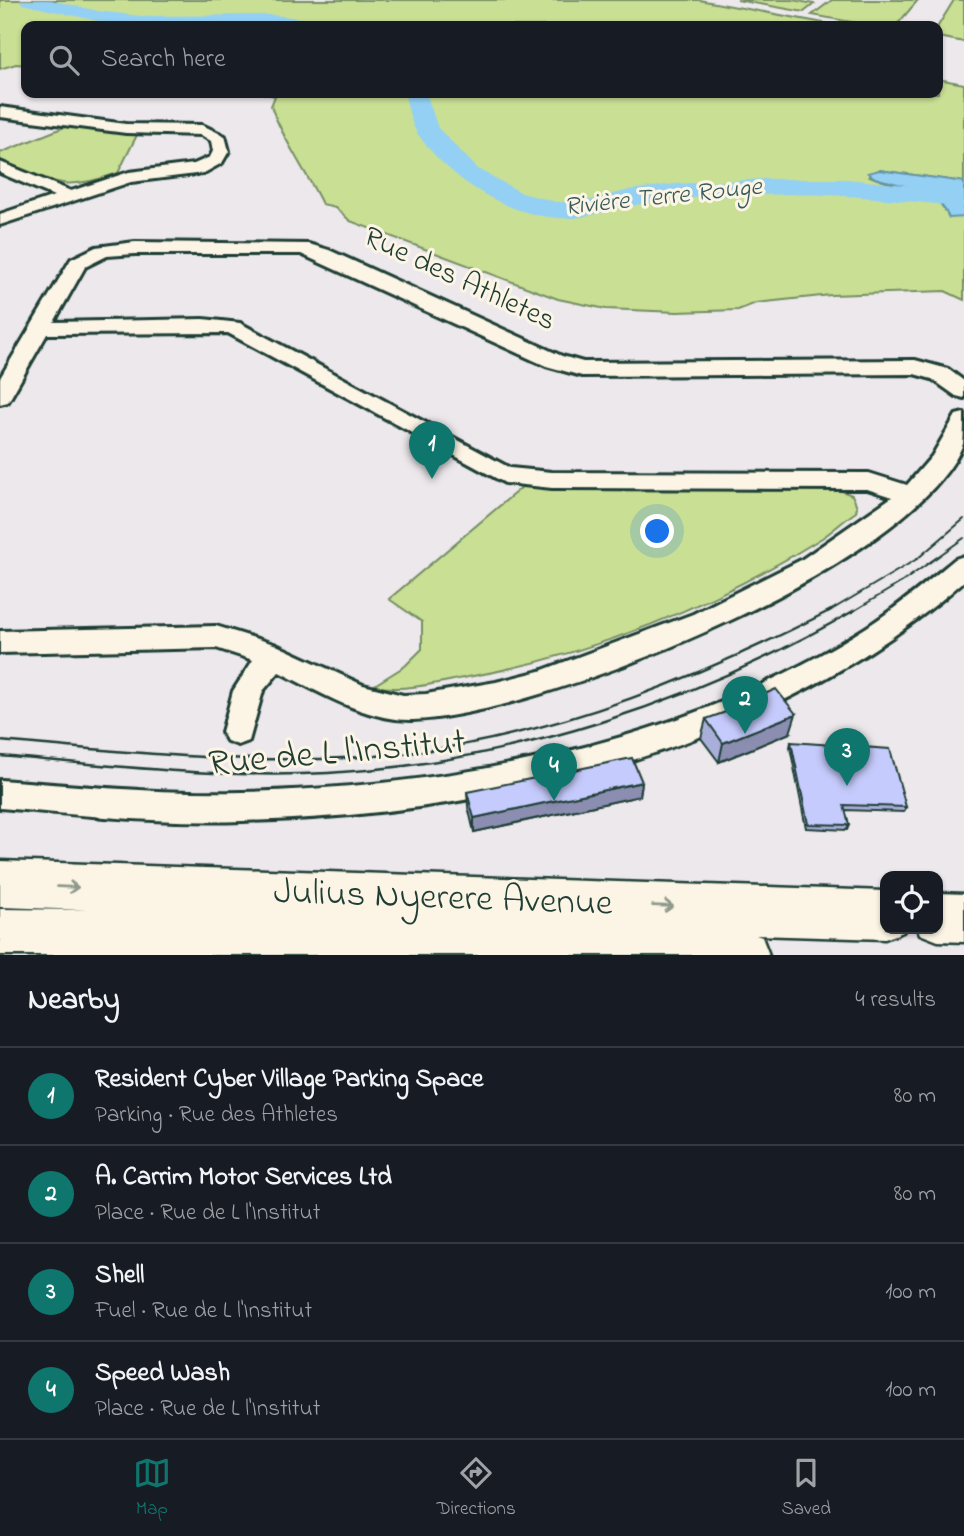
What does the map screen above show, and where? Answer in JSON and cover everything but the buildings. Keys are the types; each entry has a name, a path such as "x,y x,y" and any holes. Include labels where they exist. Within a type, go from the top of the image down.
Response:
{"main road":[{"name":"Julius Nyerere Avenue","path":"0,884 880,915"},
{"path":"943,917 964,918"},
{"name":"Julius Nyerere Avenue","path":"0,934 558,944 743,955"}],"street":[{"path":"0,112 27,113 120,129 198,129 212,133 219,139 220,155 208,165 185,171 129,177 0,220"},
{"path":"0,167 71,197"},
{"name":"Rue des Athletes","path":"0,397 78,263 103,251 135,248 302,248 322,254 554,361 582,369 915,367 940,373 964,391"},
{"path":"39,328 203,325 233,327 505,475 552,480 869,481 911,495"},
{"path":"0,642 216,637 242,642 364,701 406,708 492,697 584,669 704,622 836,553 911,495 946,455 964,420"},
{"name":"Rue de L l'Institut","path":"0,794 154,806 275,805 371,799 474,784 570,763 696,725 776,691 866,642 912,611 964,566"},
{"path":"238,732 247,691 258,671 275,659"}],"green space":[{"path":"0,0 699,0 813,21 21,21 21,64 0,69"},
{"path":"737,0 793,0 814,4 804,12"},
{"path":"832,0 918,0 900,21 846,21 812,15"},
{"path":"954,0 964,0 964,42 943,38 941,21"},
{"path":"943,80 964,84 964,182 879,170 870,176 925,193 943,206 949,217 964,217 964,300 945,291 831,295 756,303 738,310 677,312 606,309 558,299 350,221 335,207 322,204 271,106 274,98 943,98"},
{"path":"67,126 137,135 118,173 83,182 45,179 0,160 0,153"},
{"path":"522,487 834,488 852,495 857,506 856,512 826,535 739,585 696,606 606,641 514,667 445,682 396,688 373,686 405,666 422,649 422,622 389,599"}],"water":[{"path":"879,170 964,182 964,217 949,218 944,208 928,194 875,178 868,173"}],"waterway":[{"name":"Rivière Terre Rouge","path":"29,0 126,21"},
{"name":"Rivière Terre Rouge","path":"195,21 272,21"},
{"name":"Rivière Terre Rouge","path":"417,98 427,130 469,174 513,199 556,210 584,210 629,198 675,192 765,187 847,187 964,199"}],"tram line":[{"path":"828,612 917,559 964,519"},
{"path":"852,612 902,582 964,538"},
{"path":"0,741 156,754 261,759 365,757 417,752 525,731 630,699 732,657 831,610"},
{"path":"0,756 246,774 328,773 397,767 465,756 533,741 667,699 731,673 855,610"}],"place":[{"name":"Resident Cyber Village Parking Space","path":"432,479"},
{"name":"A. Carrim Motor Services Ltd","path":"745,734"},
{"name":"Shell","path":"847,786"},
{"name":"Speed Wash","path":"554,801"}]}
